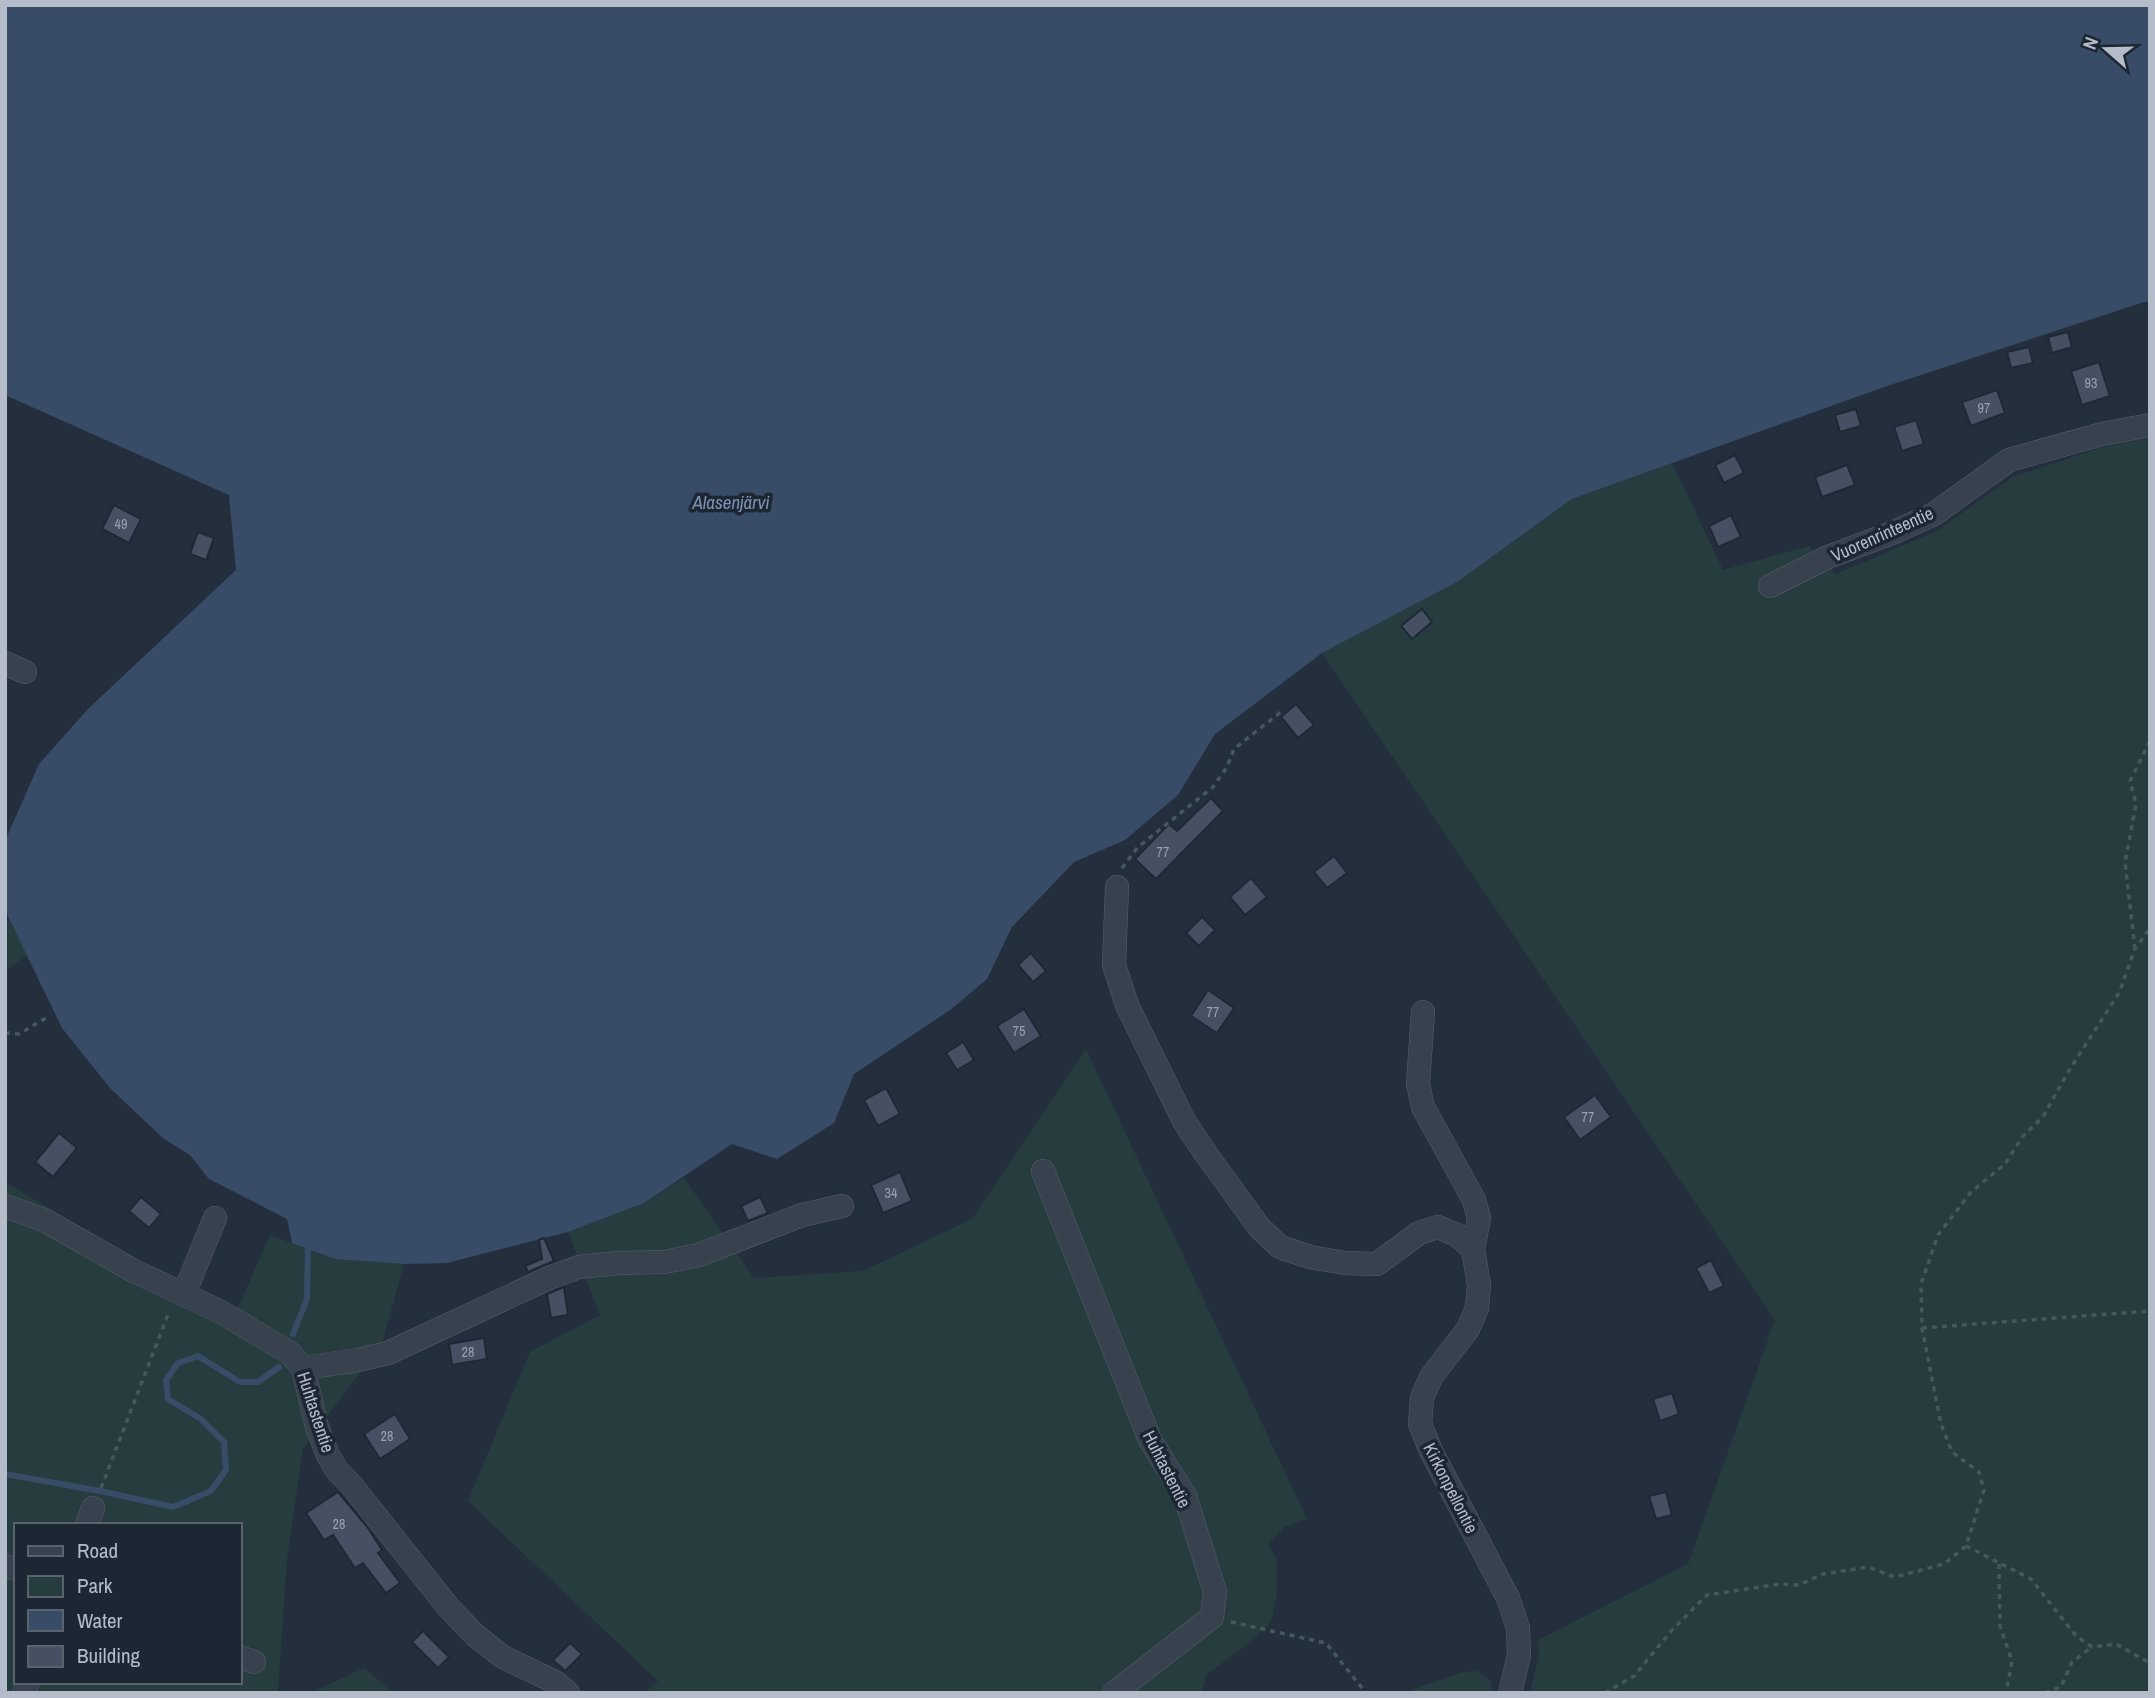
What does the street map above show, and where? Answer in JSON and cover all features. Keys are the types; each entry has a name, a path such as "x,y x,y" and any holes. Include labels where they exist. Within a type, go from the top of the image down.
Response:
{"street":[{"name":"Vuorenrinteentie","path":"1770,586 1828,557 1934,514 2008,460 2102,433 2150,425"},
{"path":"1117,887 1114,965 1127,1005 1184,1121 1259,1227 1280,1247 1310,1257 1345,1262 1377,1264 1419,1233 1438,1227 1457,1235 1474,1249"},
{"name":"Kirkonpellontie","path":"1423,1012 1418,1084 1423,1107 1474,1200 1479,1218 1474,1249 1479,1285 1477,1308 1468,1329 1431,1377 1422,1398 1420,1424 1508,1598 1518,1628 1519,1655 1510,1693"},
{"name":"Huhtastentie","path":"1043,1171 1150,1440 1185,1496 1216,1592 1212,1617"},
{"name":"Huhtastentie","path":"5,1206 44,1220 290,1353 303,1368 317,1427 336,1469 449,1608 475,1635 503,1657 555,1682 568,1693"},
{"path":"303,1368 388,1353 579,1267 664,1262 699,1255 802,1215 842,1206"},
{"path":"181,1292 215,1218"},
{"path":"1114,1693 1212,1617"}],"path":[{"path":"1117,887 1123,866 1137,848 1213,787 1227,767 1234,750 1282,711"},
{"path":"2135,949 2125,862 2136,804 2130,781 2150,741"},
{"path":"1605,1693 1634,1676 1672,1630 1707,1595 1781,1584 1799,1585 1823,1574 1868,1567 1895,1577 1944,1564 1966,1546 1984,1490 1979,1472 1952,1452 1941,1424 1922,1328 1921,1284 1938,1235 1971,1192 2005,1164 2023,1136 2043,1117 2068,1072 2119,993 2135,949 2150,928"},
{"path":"5,1033 19,1034 46,1018"},
{"path":"105,1477 181,1292"},
{"path":"1922,1328 2150,1311"},
{"path":"1966,1546 2031,1579 2076,1636 2092,1647"},
{"path":"1999,1564 2000,1626 2012,1661 2006,1693"},
{"path":"1212,1617 1326,1643 1366,1693"},
{"path":"2045,1693 2061,1687 2072,1662 2092,1647 2116,1644 2150,1663"}],"green space":[{"path":"2150,437 2150,1693 1530,1693 1539,1656 1538,1640 1688,1564 1775,1320 1322,653 1457,582 1572,499 1672,463 1723,570 1809,546 1836,574 1937,531 2013,477 2103,447"},
{"path":"10,919 27,955 5,971 5,921"},
{"path":"1086,1049 1307,1519 1283,1528 1268,1545 1277,1559 1277,1594 1271,1622 1244,1647 1207,1674 1202,1693 644,1693 658,1681 468,1501 530,1352 600,1315 568,1232 644,1203 684,1178 754,1278 863,1271 972,1219"},
{"path":"5,1182 177,1284 237,1310 270,1235 335,1259 404,1264 382,1344 303,1448 287,1560 278,1693 5,1693"},
{"path":"364,1668 394,1693 310,1693"},
{"path":"1477,1671 1491,1681 1493,1693 1403,1693 1463,1672"}],"water":[{"name":"Alasenjärvi","path":"5,5 2150,5 2150,302 1884,387 1572,499 1457,582 1322,653 1215,734 1178,795 1125,840 1074,862 1012,927 987,979 950,1010 854,1074 834,1123 777,1159 732,1144 644,1203 568,1232 447,1263 404,1264 335,1259 292,1243 287,1219 209,1179 190,1155 164,1139 110,1088 62,1028 5,910 5,841 39,764 88,709 236,570 229,495 5,395"}],"building":[{"path":"2068,332 2072,347 2052,353 2048,337"},
{"path":"2029,347 2033,363 2011,368 2007,352"},
{"path":"2099,362 2110,396 2082,405 2071,371"},
{"path":"1997,390 2005,413 1971,426 1962,402"},
{"path":"1856,409 1861,426 1840,432 1835,415"},
{"path":"1916,420 1924,444 1902,451 1894,427"},
{"path":"1735,455 1744,473 1724,483 1715,465"},
{"path":"1847,465 1855,485 1822,497 1815,477"},
{"path":"114,505 141,519 129,543 102,529"},
{"path":"1731,515 1741,537 1718,547 1709,526"},
{"path":"198,532 214,538 206,560 190,554"},
{"path":"1422,609 1432,622 1412,639 1401,626"},
{"path":"1296,704 1314,725 1298,738 1281,717"},
{"path":"1211,798 1223,811 1156,879 1135,859 1169,824 1177,831"},
{"path":"1334,856 1347,873 1327,888 1314,872"},
{"path":"1251,878 1267,897 1245,915 1230,897"},
{"path":"1202,917 1215,930 1199,946 1186,933"},
{"path":"1031,953 1046,971 1033,982 1018,965"},
{"path":"1208,990 1234,1008 1217,1033 1191,1016"},
{"path":"1024,1009 1041,1036 1014,1053 997,1026"},
{"path":"963,1042 974,1060 957,1070 946,1053"},
{"path":"886,1088 900,1114 878,1126 864,1100"},
{"path":"1595,1095 1611,1117 1580,1140 1564,1117"},
{"path":"59,1133 77,1148 53,1177 35,1162"},
{"path":"900,1172 912,1201 883,1213 871,1185"},
{"path":"141,1197 161,1214 149,1228 129,1211"},
{"path":"760,1197 768,1213 748,1221 741,1206"},
{"path":"544,1238 554,1261 528,1272 525,1266 542,1259 539,1240"},
{"path":"1711,1260 1724,1286 1709,1293 1696,1268"},
{"path":"564,1287 568,1315 551,1318 547,1294"},
{"path":"484,1338 487,1359 452,1365 449,1344"},
{"path":"1672,1393 1679,1414 1660,1421 1653,1399"},
{"path":"395,1414 410,1439 380,1459 364,1434"},
{"path":"338,1492 368,1528 382,1550 378,1553 400,1583 386,1593 363,1563 355,1568 333,1535 324,1540 306,1513"},
{"path":"1666,1492 1672,1515 1656,1519 1649,1496"},
{"path":"423,1631 449,1657 438,1668 412,1642"},
{"path":"570,1643 582,1654 565,1671 553,1660"}],"waterway":[{"path":"293,1334 307,1299 308,1245"},
{"path":"5,1474 173,1507 211,1491 226,1470 224,1442 201,1419 168,1399 166,1380 178,1363 198,1356 240,1382 258,1382 279,1367"}]}
